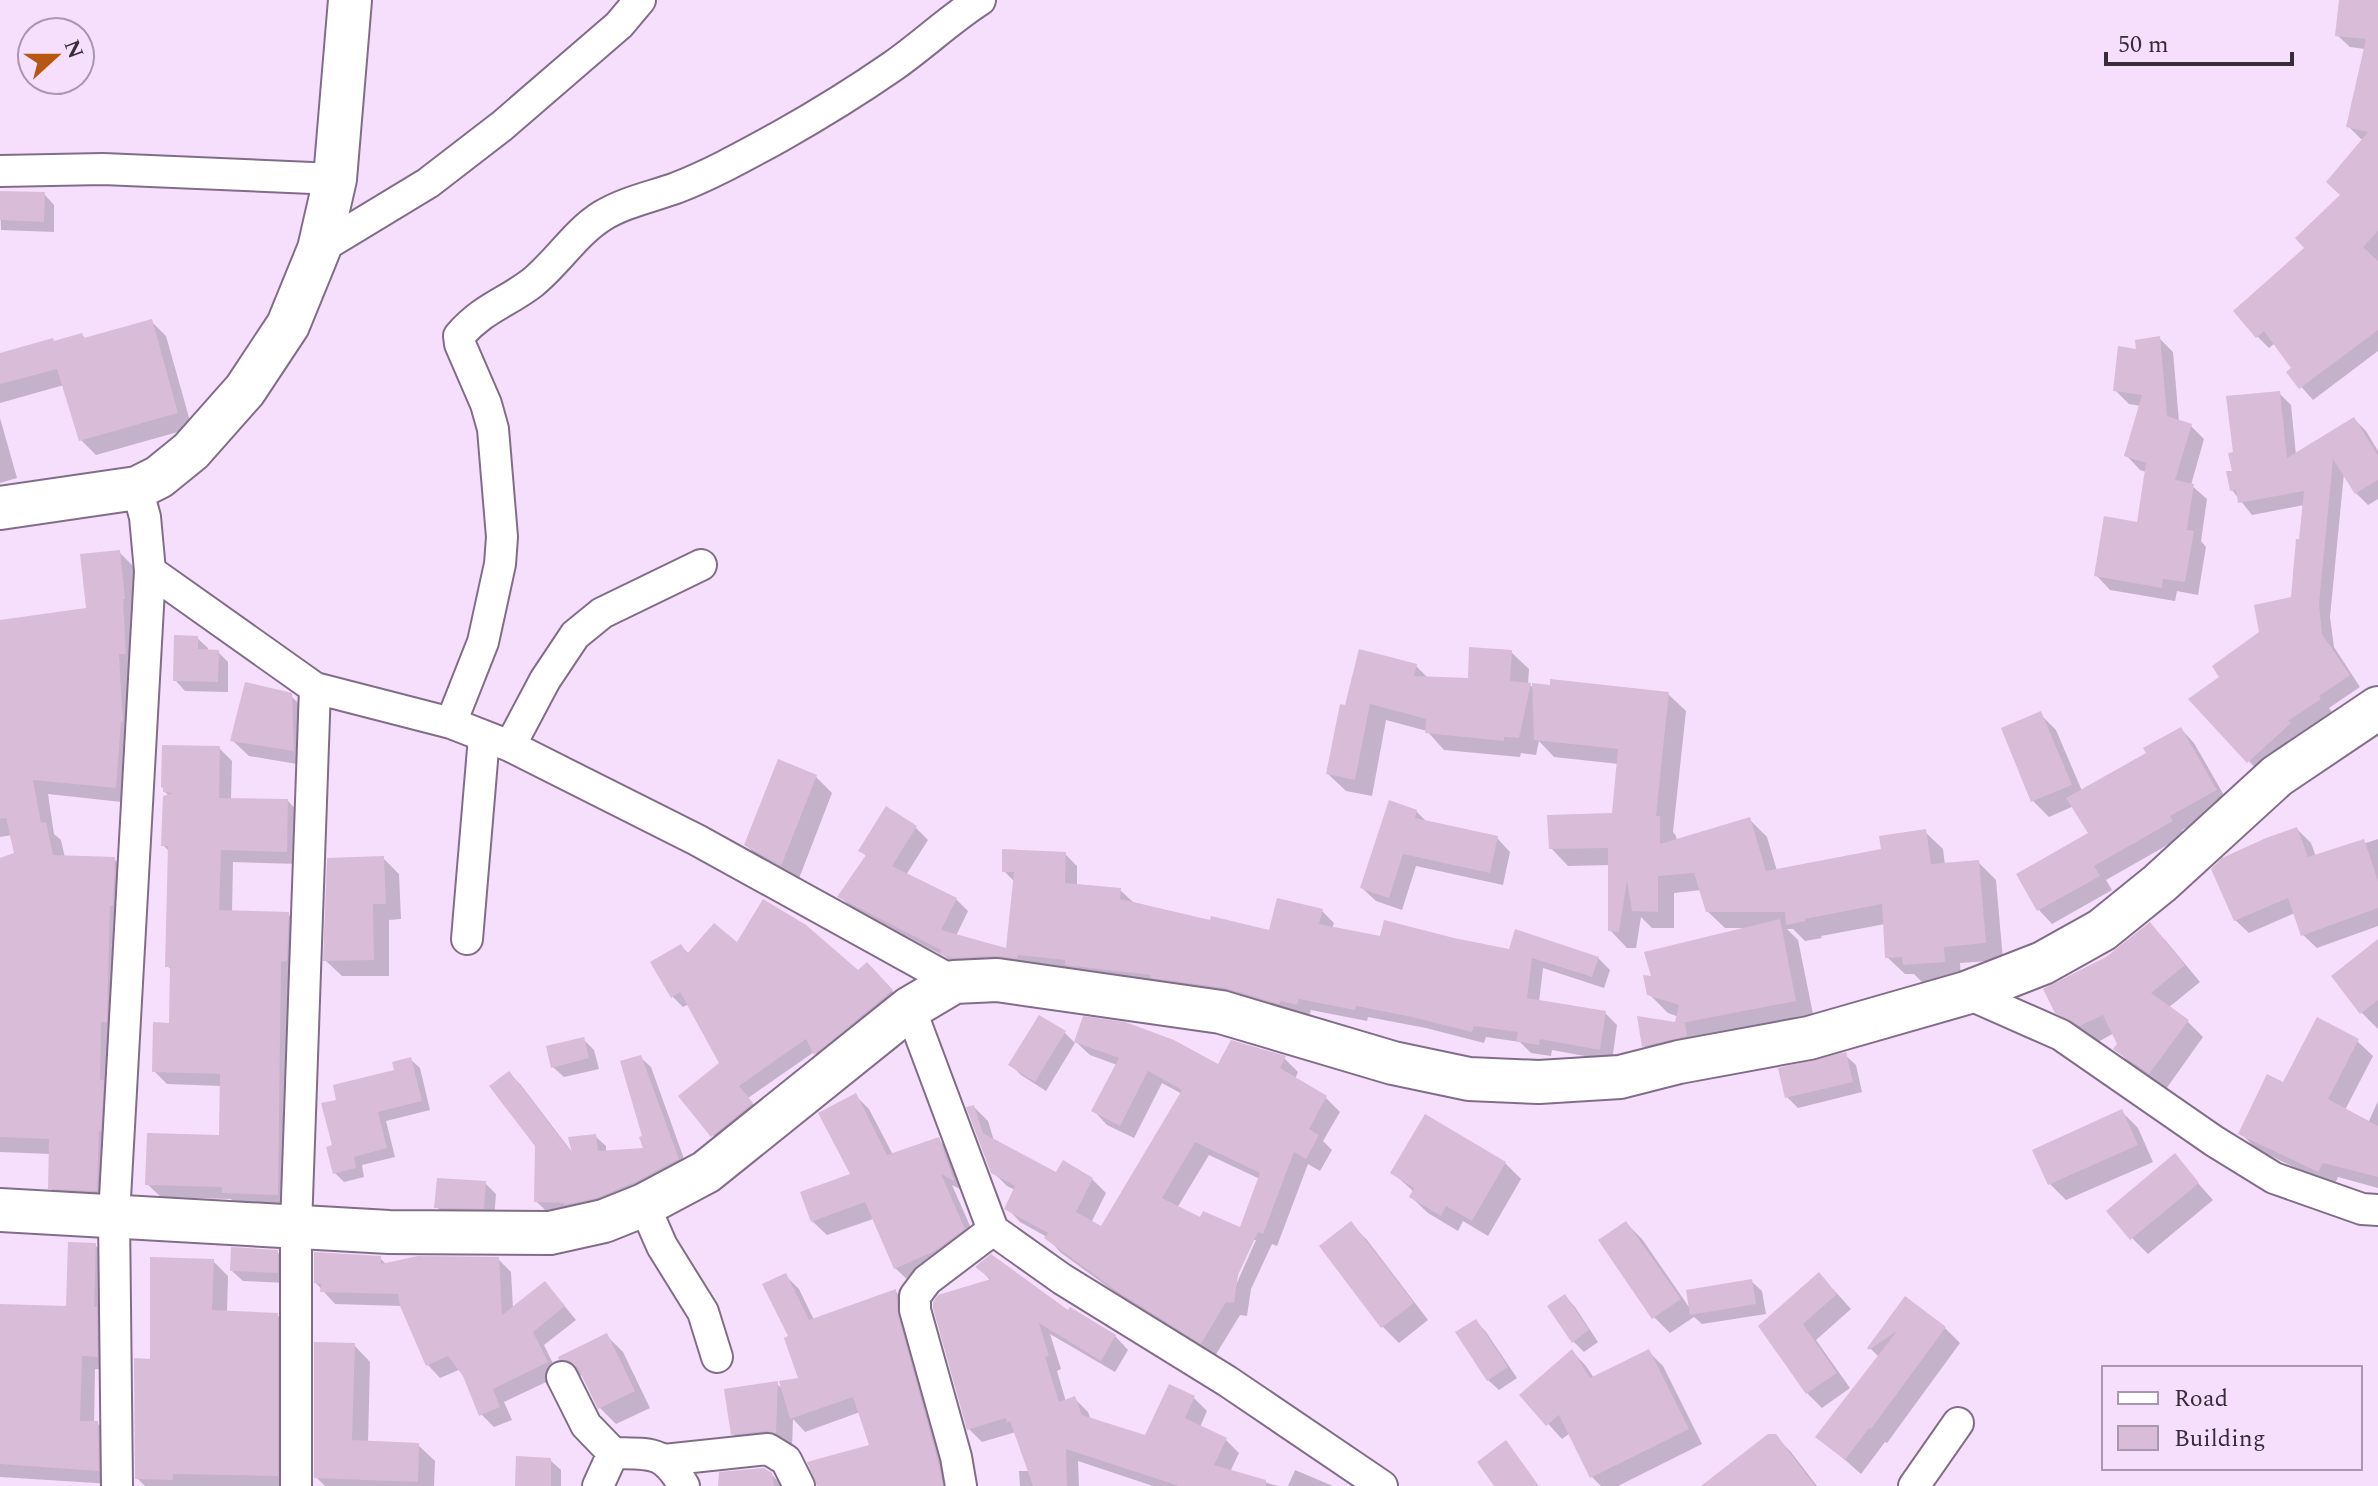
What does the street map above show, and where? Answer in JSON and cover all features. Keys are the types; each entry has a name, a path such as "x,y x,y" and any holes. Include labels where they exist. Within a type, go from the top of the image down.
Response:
{"street":[{"path":"0,508 137,488 159,477 191,451 245,390 288,325 319,249 335,179 350,0"},
{"path":"319,249 428,183 502,126 619,25 640,0"},
{"path":"451,723 483,642 500,564 502,537 493,429 459,336 493,306 533,283 564,249 601,217 731,163 783,135 893,66 950,9 980,0"},
{"path":"0,171 103,169 335,179"},
{"path":"117,1486 114,1216 150,571 145,517 137,488"},
{"path":"467,939 497,741 545,680 575,635 602,613 701,565"},
{"path":"150,571 315,688 451,723 497,741 697,840 954,982"},
{"path":"296,1486 296,1227 315,688"},
{"path":"0,1210 389,1232 550,1233 604,1221 644,1205 706,1172 910,1008 954,982 997,980 1221,1012 1393,1063 1469,1079 1539,1082 1620,1077 1679,1062 1809,1038 1966,993 2043,963 2102,930 2160,883 2277,776 2378,708"},
{"path":"1966,993 2061,1035 2214,1141 2274,1178 2362,1209 2378,1210"},
{"path":"910,1008 993,1230 1062,1279 1227,1381 1382,1486"},
{"path":"644,1205 662,1246 703,1312 717,1357"},
{"path":"961,1486 956,1457 915,1310 915,1296 927,1280 993,1230"},
{"path":"562,1377 586,1425 613,1453 645,1454 664,1460 768,1449 786,1460 799,1486"},
{"path":"1914,1486 1958,1423"},
{"path":"598,1486 613,1453"},
{"path":"664,1460 674,1469 684,1486"}],"building":[{"path":"2339,0 2378,0 2378,231 2363,247 2378,261 2378,330 2299,389 2286,372 2291,368 2264,331 2256,338 2233,311 2304,248 2295,238 2340,195 2326,182 2368,132 2346,127 2366,39 2335,36"},
{"path":"0,191 45,192 44,222 0,220"},
{"path":"152,319 178,413 79,441 57,369 0,384 0,353 53,338 54,341 82,333 84,338"},
{"path":"2160,336 2167,416 2192,424 2175,480 2194,484 2187,530 2194,531 2185,582 2163,579 2162,588 2094,576 2104,516 2137,522 2146,463 2124,456 2142,395 2113,391 2118,346 2136,349 2135,340"},
{"path":"2280,391 2287,458 2354,417 2378,456 2378,480 2355,494 2333,459 2319,604 2322,634 2350,675 2288,721 2291,723 2247,763 2188,699 2219,677 2212,666 2259,632 2254,605 2291,597 2304,491 2238,503 2236,490 2230,491 2226,471 2232,471 2228,453 2233,452 2226,396"},
{"path":"120,550 126,654 119,654 123,722 116,788 33,780 41,823 46,822 53,855 115,857 113,906 110,906 107,1022 101,1022 100,1080 104,1080 97,1191 48,1189 49,1139 0,1137 0,858 14,853 6,818 0,819 0,620 86,608 80,554"},
{"path":"174,635 198,636 198,649 219,650 218,682 173,681"},
{"path":"1469,647 1512,650 1510,681 1531,683 1519,738 1504,737 1504,741 1425,733 1426,719 1370,704 1355,780 1326,774 1340,704 1345,705 1359,649 1417,664 1414,676 1468,678"},
{"path":"1550,679 1669,692 1656,816 1660,816 1660,844 1750,817 1766,871 1881,849 1879,836 1926,829 1931,864 1979,860 1986,943 1944,947 1945,962 1903,965 1902,957 1885,958 1882,904 1786,925 1785,912 1706,912 1694,873 1658,876 1658,912 1632,911 1627,881 1619,932 1608,931 1608,848 1549,849 1547,815 1612,813 1618,749 1534,740 1532,683 1550,685"},
{"path":"245,682 292,693 294,751 230,741"},
{"path":"2041,711 2072,785 2031,802 2001,728"},
{"path":"2181,727 2217,790 2170,816 2173,821 2094,866 2100,876 2037,911 2016,874 2088,833 2066,798 2146,753 2143,748"},
{"path":"162,745 220,746 219,798 288,799 287,852 221,850 219,910 289,912 287,961 281,962 278,1195 222,1193 222,1187 145,1185 147,1133 219,1135 220,1074 152,1072 153,1022 169,1023 170,967 165,967 168,846 161,846 163,796 173,793 163,792 161,787"},
{"path":"778,759 817,775 781,866 744,845"},
{"path":"1389,800 1417,810 1415,818 1498,836 1490,873 1403,854 1389,898 1360,888"},
{"path":"886,806 917,826 892,866 957,898 941,930 1006,948 1014,872 1002,872 1002,849 1066,852 1065,883 1121,888 1120,899 1269,930 1277,898 1323,909 1319,924 1380,936 1384,920 1509,949 1515,929 1599,957 1592,977 1532,958 1527,998 1606,1011 1600,1050 1540,1039 1539,1045 1516,1041 1518,1032 1474,1026 1472,1032 1356,1006 1355,1010 1299,999 1297,1005 1281,1001 1279,1004 1225,988 1065,965 1065,960 1018,955 1017,959 996,956 953,958 940,954 941,950 837,897 866,855 858,851"},
{"path":"2297,827 2308,857 2364,839 2378,881 2378,908 2301,936 2288,898 2234,921 2211,869 2222,858"},
{"path":"384,856 386,904 373,904 374,960 323,961 327,858"},
{"path":"763,899 806,925 858,970 867,962 893,990 814,1055 806,1039 739,1086 753,1103 711,1137 678,1096 719,1063 680,992 671,998 650,962 681,944 687,954 714,923 737,942"},
{"path":"1780,919 1796,1001 1681,1023 1685,1023 1687,1036 1642,1047 1637,1016 1675,1022 1679,1005 1647,995 1643,975 1651,976 1644,952"},
{"path":"2150,922 2185,965 2151,993 2189,1020 2149,1074 2113,1049 2117,1044 2103,1015 2080,1026 2055,1013 2043,989 2106,957"},
{"path":"2378,939 2378,1000 2360,1014 2331,976"},
{"path":"1039,1015 1066,1031 1035,1082 1008,1065"},
{"path":"1083,1016 1125,1022 1174,1040 1218,1064 1231,1040 1286,1056 1280,1068 1327,1096 1309,1129 1319,1135 1306,1159 1294,1152 1263,1234 1258,1232 1238,1275 1234,1303 1226,1302 1201,1344 1118,1292 1044,1238 1048,1233 1004,1209 1015,1186 991,1173 966,1107 974,1105 983,1133 1056,1172 1063,1160 1093,1178 1076,1212 1101,1226 1182,1090 1148,1071 1120,1126 1091,1111 1119,1058 1074,1042","holes":["1195,1142 1260,1173 1240,1227 1203,1211 1200,1217 1162,1198"]},
{"path":"2317,1017 2359,1039 2328,1099 2378,1126 2378,1177 2323,1163 2318,1172 2238,1134 2267,1074 2283,1082"},
{"path":"584,1037 589,1058 551,1068 546,1046"},
{"path":"1846,1052 1853,1082 1785,1098 1778,1068"},
{"path":"641,1055 679,1159 597,1198 564,1205 534,1202 535,1146 489,1086 509,1071 572,1153 568,1137 596,1134 598,1151 643,1148 620,1061"},
{"path":"411,1057 422,1101 378,1112 387,1148 354,1157 356,1168 333,1174 326,1147 332,1145 321,1103 336,1100 333,1085 394,1070 392,1062"},
{"path":"856,1093 887,1155 939,1137 954,1181 941,1174 965,1229 935,1251 894,1269 865,1202 811,1222 800,1192 850,1174 818,1113"},
{"path":"2122,1109 2138,1145 2048,1185 2032,1150"},
{"path":"1425,1114 1506,1162 1472,1221 1446,1206 1441,1216 1409,1197 1414,1188 1390,1173"},
{"path":"2175,1153 2199,1183 2130,1240 2106,1211"},
{"path":"437,1178 486,1181 484,1209 434,1208"},
{"path":"1351,1221 1414,1303 1381,1328 1319,1246"},
{"path":"1626,1221 1681,1299 1652,1319 1598,1240"},
{"path":"68,1242 96,1243 94,1307 97,1307 98,1357 82,1356 80,1421 98,1421 99,1471 0,1464 0,1304 66,1306"},
{"path":"231,1247 278,1250 278,1273 230,1271"},
{"path":"314,1252 381,1256 381,1264 418,1256 499,1257 502,1315 545,1281 565,1306 533,1332 548,1362 493,1389 500,1407 479,1416 463,1376 448,1356 426,1366 400,1306 398,1294 320,1292 321,1284 314,1283"},
{"path":"991,1254 1068,1310 1070,1307 1116,1335 1101,1361 1039,1323 1049,1356 1045,1357 1059,1402 1075,1396 1082,1415 1145,1435 1169,1384 1195,1396 1185,1418 1227,1438 1214,1465 1266,1480 1266,1486 1179,1486 1066,1449 1067,1486 1033,1486 1010,1421 1007,1423 1006,1418 967,1430 933,1308 938,1295 991,1279 975,1267"},
{"path":"150,1257 214,1259 212,1310 278,1313 278,1476 173,1474 173,1480 135,1479 134,1358 150,1359"},
{"path":"1819,1272 1837,1294 1803,1324 1837,1373 1806,1394 1758,1326"},
{"path":"786,1273 809,1320 896,1289 898,1315 943,1486 817,1486 807,1462 869,1445 853,1397 790,1419 779,1381 798,1378 784,1338 788,1336 762,1284"},
{"path":"1752,1279 1756,1304 1690,1315 1686,1290"},
{"path":"1565,1294 1589,1330 1572,1343 1547,1306"},
{"path":"1905,1296 1946,1327 1845,1460 1815,1437 1897,1331 1869,1350 1867,1348"},
{"path":"1476,1319 1508,1367 1487,1381 1455,1332"},
{"path":"607,1333 635,1391 598,1409 578,1368 558,1357"},
{"path":"314,1342 355,1343 352,1440 419,1443 418,1482 314,1478"},
{"path":"1572,1349 1590,1378 1649,1349 1689,1429 1590,1478 1559,1415 1546,1426 1519,1395"},
{"path":"778,1381 776,1433 766,1431 731,1435 724,1389"},
{"path":"1768,1434 1776,1434 1815,1486 1701,1486"},
{"path":"1506,1440 1539,1486 1494,1486 1477,1462"},
{"path":"516,1456 551,1458 551,1486 515,1486"},
{"path":"764,1468 772,1473 774,1486 718,1486 719,1472"}]}
